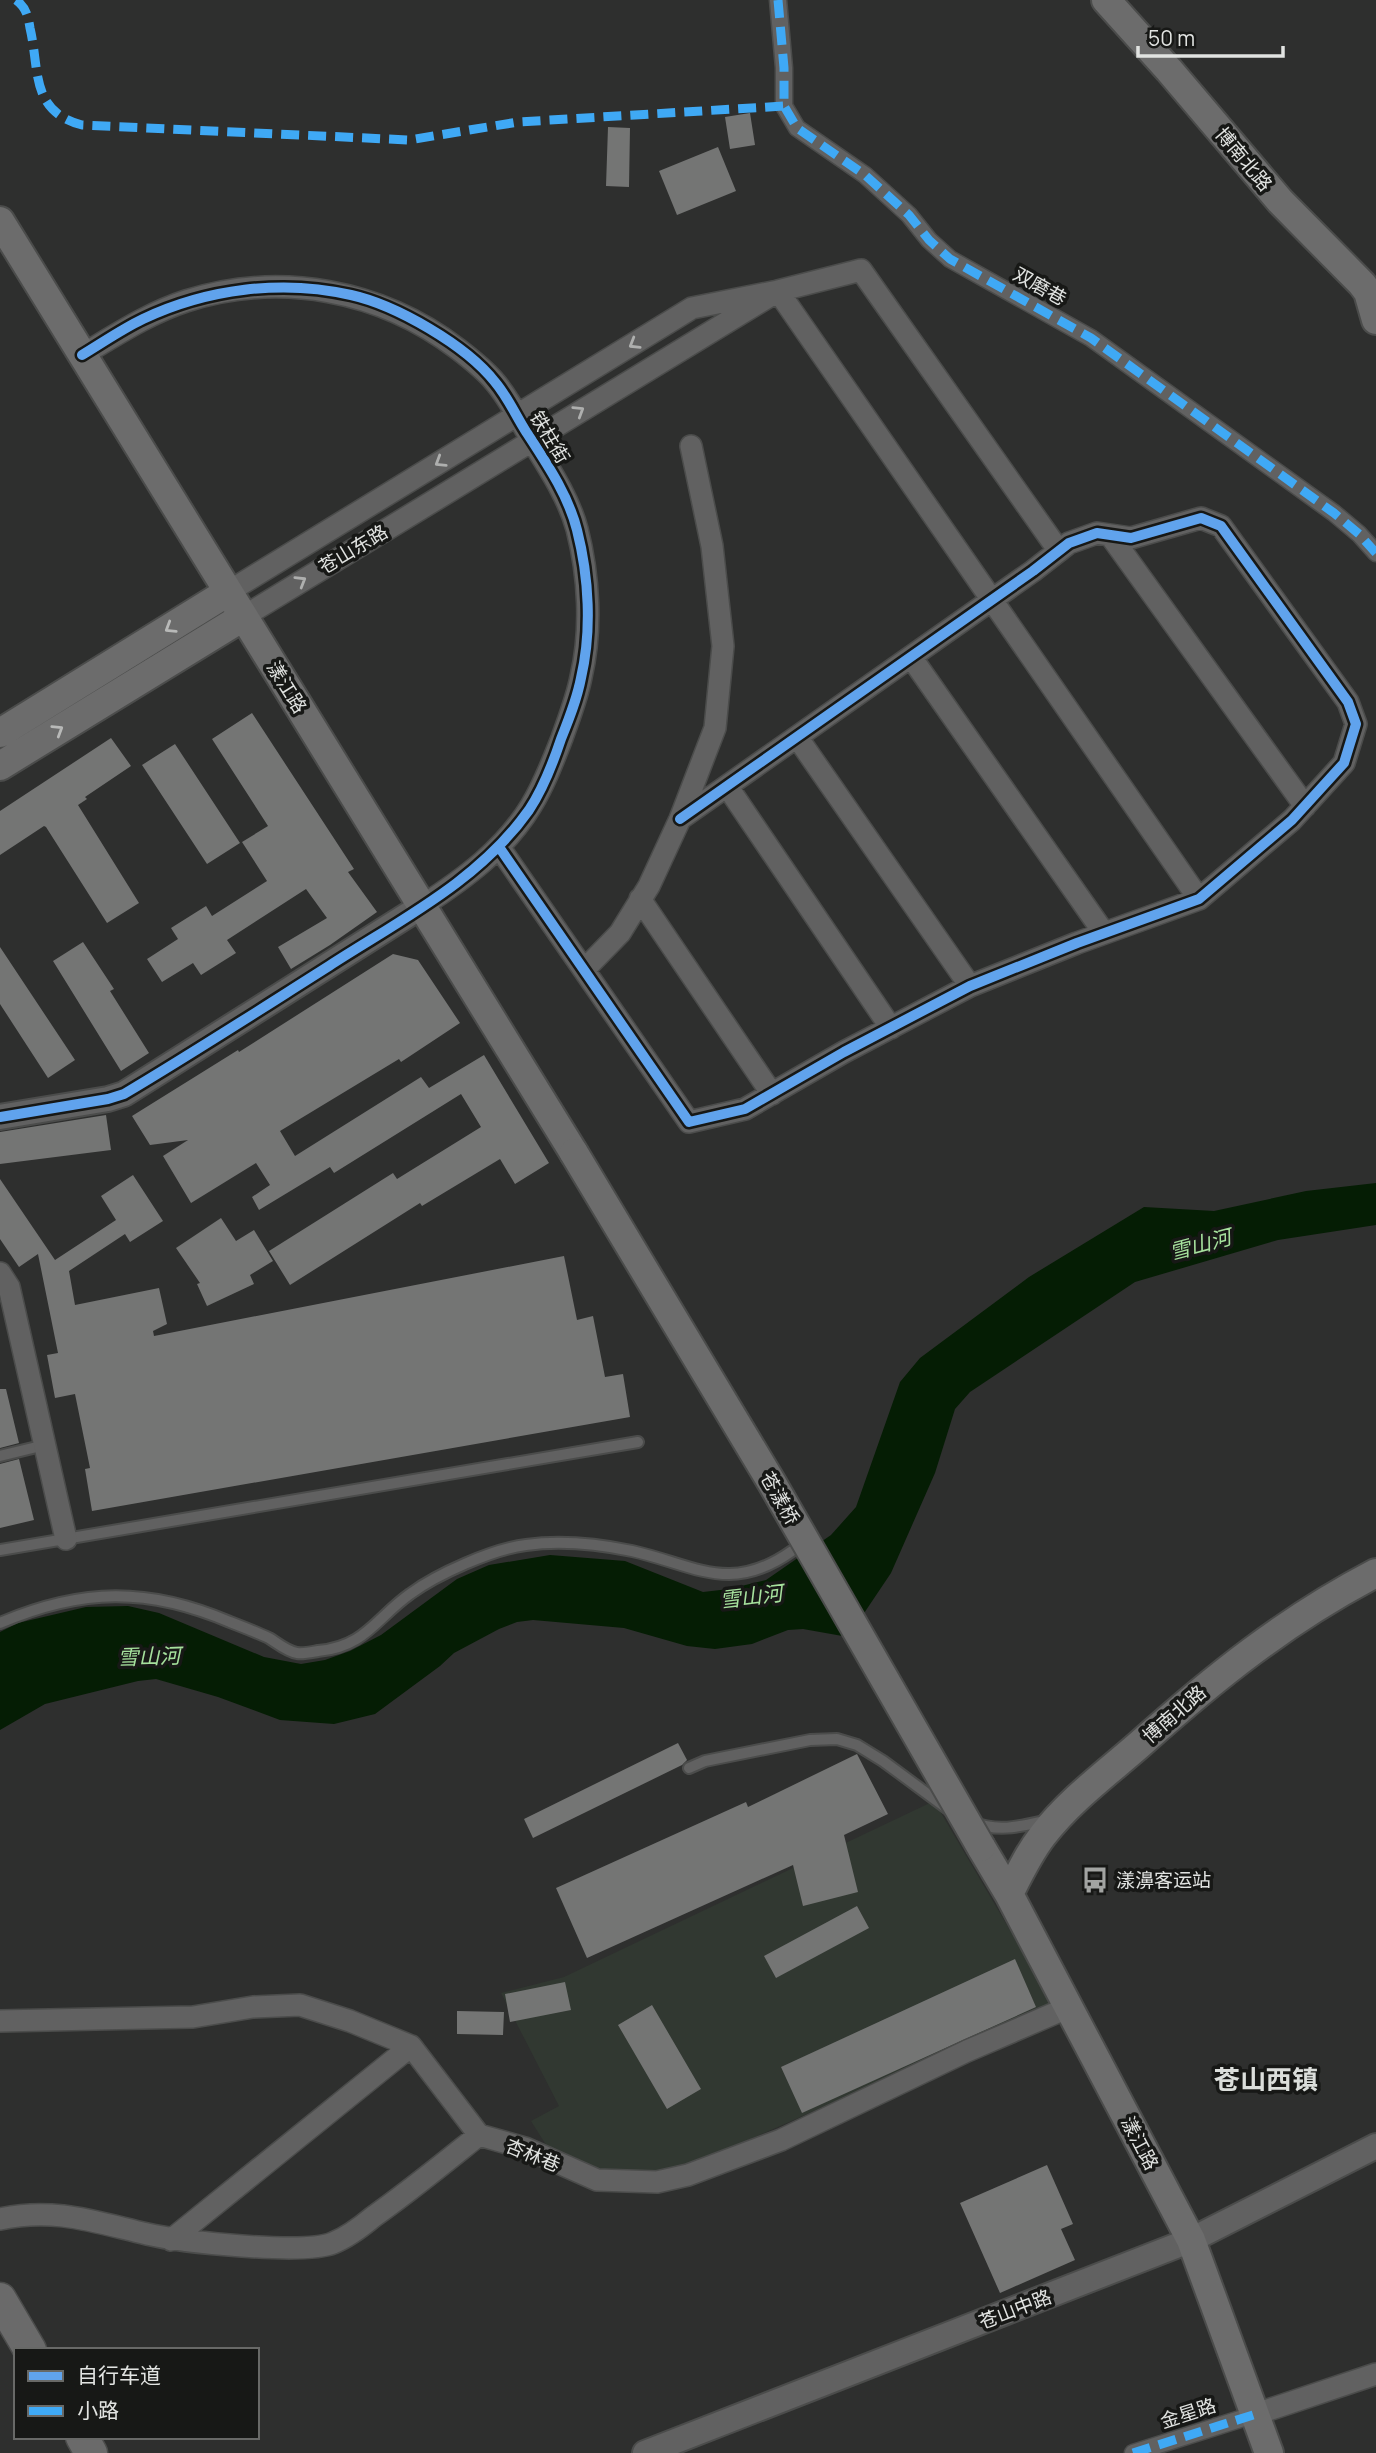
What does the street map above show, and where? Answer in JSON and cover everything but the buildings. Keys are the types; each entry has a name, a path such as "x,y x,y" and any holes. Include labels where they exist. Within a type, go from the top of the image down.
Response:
{"main road":[{"name":"博南北路","path":"1106,0 1280,201 1362,284 1368,292 1376,320"},
{"name":"漾江路","path":"0,221 574,1153"},
{"name":"苍山东路","path":"0,733 228,592"},
{"name":"苍山东路","path":"0,766 243,617"},
{"name":"苍漾桥","path":"574,1153 772,1483 981,1847"},
{"name":"博南北路","path":"1009,1894 1042,1836 1058,1818 1175,1713 1241,1657 1301,1615 1376,1573"},
{"name":"漾江路","path":"981,1847 1009,1894 1191,2240 1269,2453"},
{"path":"0,2299 29,2348"}],"street":[{"name":"双磨巷","path":"778,0 784,68 784,106 796,128 865,175 909,215 929,240 950,259 1091,338 1334,513 1376,553"},
{"path":"1059,551 860,270 778,291 1199,899"},
{"name":"铁柱街","path":"82,355 142,320 186,301 242,289 298,288 351,295 394,310 440,335 477,363 495,382 532,440 562,492 577,528 586,579 587,633 582,677 552,765 531,806 499,847 456,884 422,906"},
{"name":"苍山东路","path":"228,592 692,308 778,291"},
{"name":"苍山东路","path":"243,617 778,291"},
{"path":"584,970 620,933 640,900 680,819 715,728 723,646 712,546 691,446"},
{"path":"499,847 689,1122 745,1109 970,986 1199,899 1292,820 1344,763 1356,724 1348,702 1221,526 1201,518 1130,538 1097,533 1069,543 680,819"},
{"path":"1110,535 1305,806"},
{"path":"911,657 1104,933"},
{"path":"797,737 970,986"},
{"path":"727,786 891,1028"},
{"path":"640,900 772,1094"},
{"path":"0,1117 108,1100 124,1094 422,906"},
{"path":"0,1273 9,1287 66,1539"},
{"path":"0,2021 193,2017 253,2007 300,2005 350,2021 411,2046 479,2136"},
{"name":"杏林巷","path":"0,2219 62,2214 171,2240 289,2248 330,2245 346,2237 479,2136 525,2148 597,2180 657,2182 688,2175 781,2140 967,2050 1067,2008"},
{"path":"171,2240 411,2046"},
{"name":"苍山中路","path":"645,2453 1191,2240 1376,2146"},
{"path":"1256,2414 1376,2374"},
{"name":"金星路","path":"1133,2453 1256,2414"}],"lane":[{"path":"0,1550 638,1441"},
{"path":"0,1456 45,1445"},
{"path":"0,1623 25,1612 83,1597 136,1595 198,1608 296,1653 335,1650 366,1634 410,1594 470,1561 524,1545 575,1543 631,1551 715,1575 750,1573 774,1564 792,1551"},
{"path":"689,1768 705,1761 810,1740 837,1739 857,1745 955,1815 984,1827 1007,1829 1058,1818"}],"shaded area":[{"path":"934,1801 1054,2005 676,2172 606,2173 548,2148 531,2121 559,2106 501,1993 564,1977"}],"water":[{"name":"雪山河","path":"1376,1183 1376,1225 1278,1240 1135,1282 970,1392 955,1409 935,1473 891,1573 848,1637 803,1629 788,1630 752,1644 715,1649 687,1646 624,1628 533,1620 517,1622 499,1629 454,1653 375,1714 334,1724 280,1720 218,1697 156,1679 45,1704 0,1730 0,1632 18,1623 86,1607 128,1606 159,1613 264,1657 301,1664 325,1660 350,1651 381,1635 457,1579 489,1565 550,1555 625,1561 703,1592 766,1580 831,1535 856,1507 900,1382 920,1358 1029,1277 1144,1207 1214,1211 1306,1191"}],"marked path":[{"path":"16,0 27,16 37,74 45,99 53,110 65,119 82,125 409,140 518,122 784,106"},
{"path":"778,0 784,68 784,106 797,128 865,175 909,215 929,240 950,259 1091,338 1334,513 1376,553"},
{"path":"1133,2453 1256,2414"}],"cycle path":[{"path":"0,1117 124,1094 410,915 487,858 509,835 539,793 575,701 587,642 588,604 584,566 577,530 562,491 495,382 467,354 429,328 388,308 351,295 298,288 245,290 192,300 167,309 135,323 82,355"},
{"path":"499,847 689,1122 745,1109 844,1052 970,986 1077,943 1199,899 1292,820 1344,763 1356,724 1348,702 1221,526 1201,518 1131,538 1097,533 1069,543 680,819"}],"place":[{"name":"漾濞客运站","path":"1095,1880"}],"district":[{"name":"苍山西镇","path":"1266,2079"}]}
